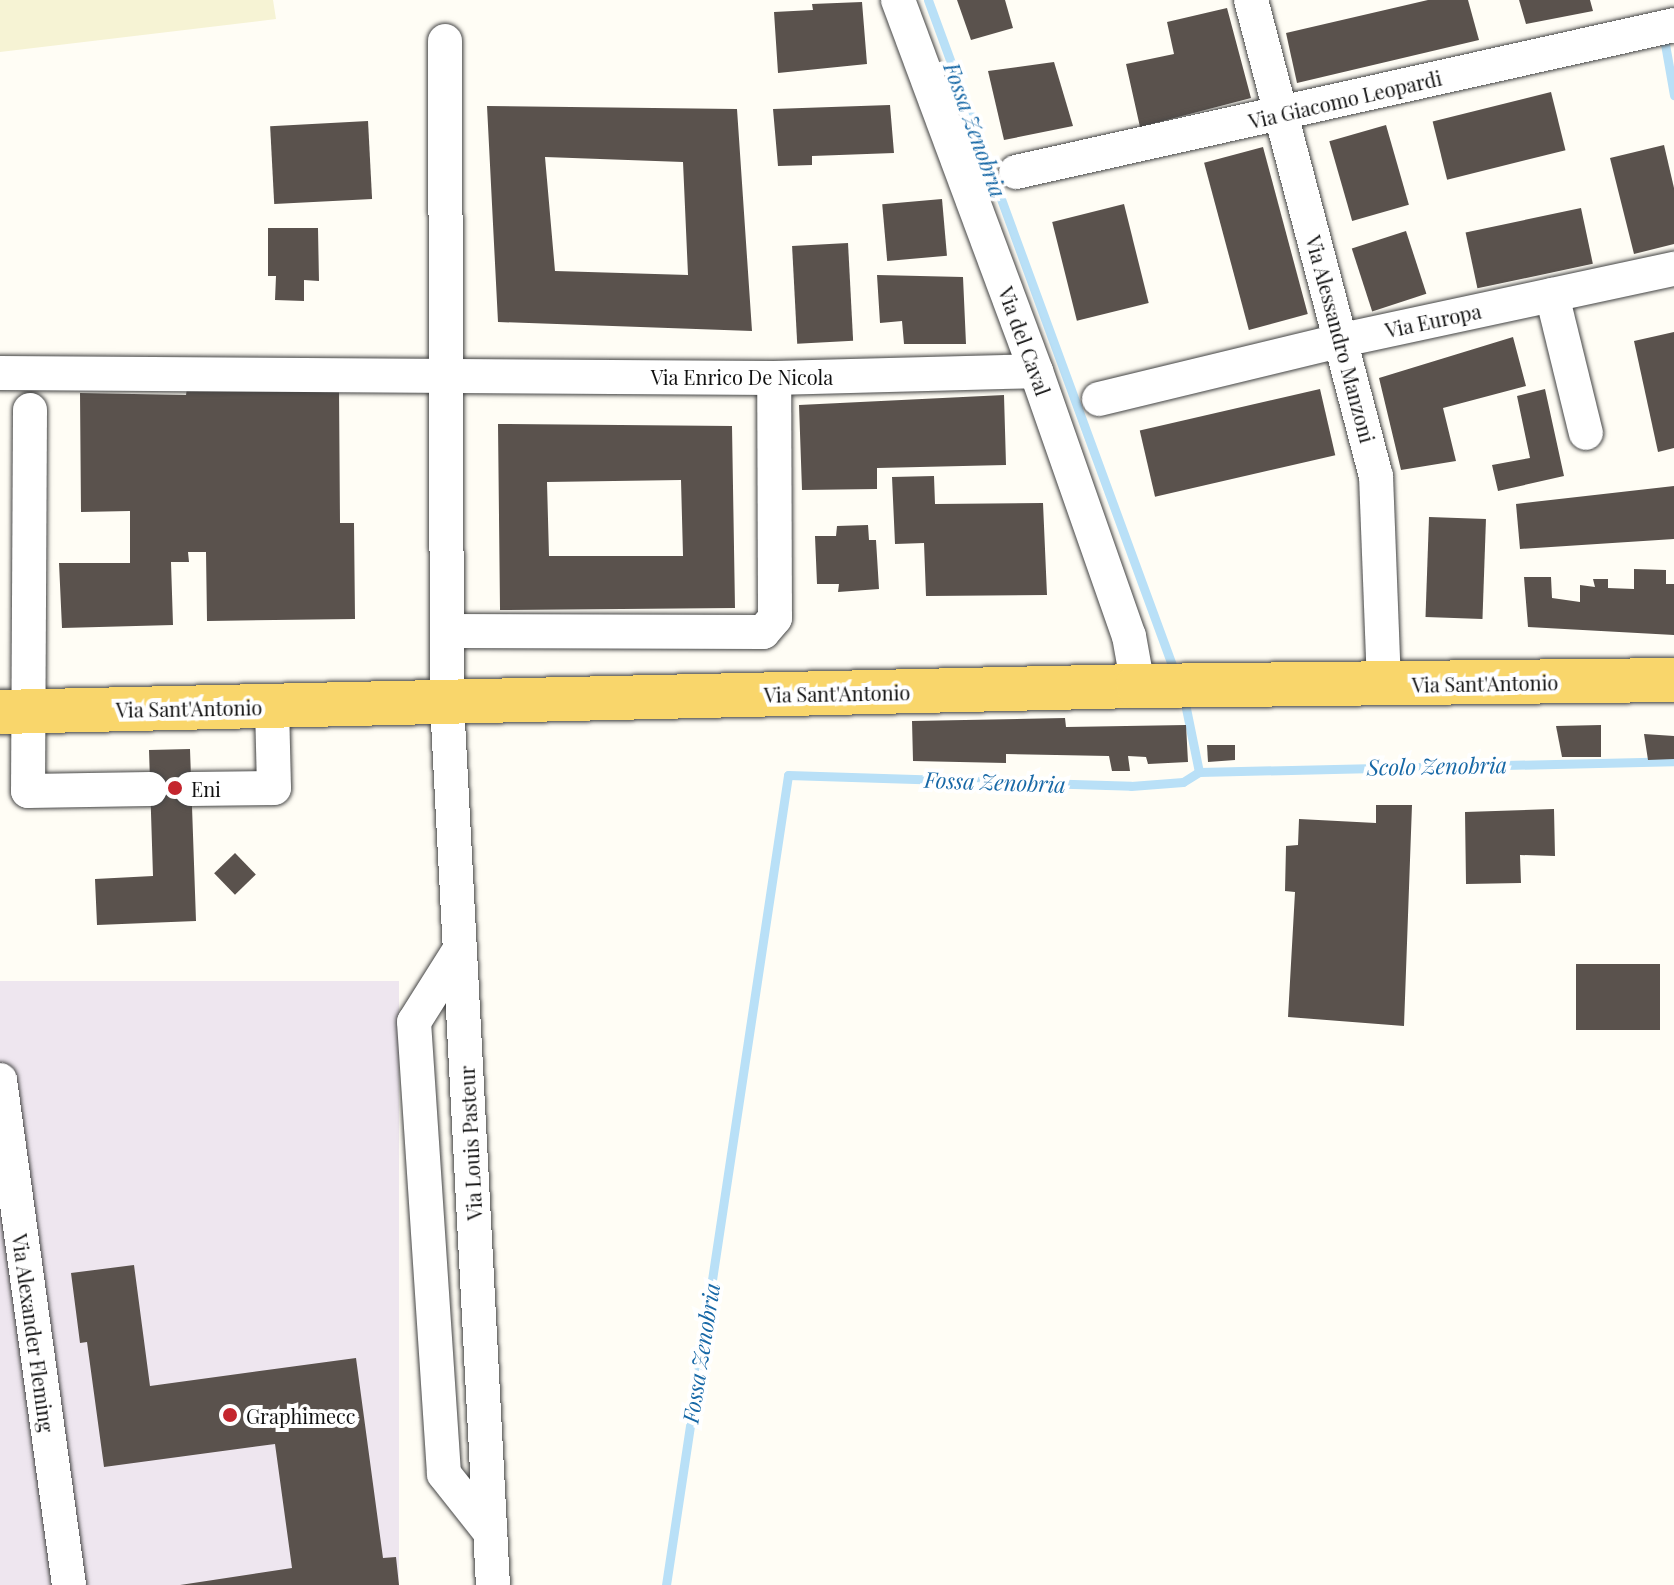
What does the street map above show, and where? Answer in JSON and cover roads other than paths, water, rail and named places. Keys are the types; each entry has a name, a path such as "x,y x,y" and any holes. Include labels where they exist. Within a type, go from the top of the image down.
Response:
{"main road":[{"name":"Via Sant'Antonio","path":"14,712 1138,686 1674,680"}],"street":[{"name":"Via del Caval","path":"898,0 1036,371 1129,636 1138,686"},
{"name":"Via Alessandro Manzoni","path":"1251,0 1376,476 1384,685"},
{"name":"Via Giacomo Leopardi","path":"1016,172 1674,25"},
{"name":"Via Louis Pasteur","path":"445,41 447,702 493,1585"},
{"name":"Via Europa","path":"1099,399 1342,340 1674,269"},
{"path":"1552,295 1586,433"},
{"name":"Via Enrico De Nicola","path":"0,373 448,372 774,378 1036,371"},
{"path":"448,631 763,632 775,618 774,378"},
{"path":"30,410 14,712 28,791 150,789"},
{"path":"191,789 274,788 272,706"},
{"path":"460,949 414,1022 444,1474 490,1532"},
{"name":"Via Alexander Fleming","path":"0,1080 69,1585"}],"waterway":[{"name":"Fossa Zenobria","path":"928,0 1175,673"},
{"path":"1665,44 1674,95"},
{"name":"Fossa Zenobria","path":"666,1585 788,775 1131,786 1183,782 1199,772 1184,698"},
{"name":"Scolo Zenobria","path":"1199,772 1674,761"}],"place":[{"name":"Eni","path":"175,788"},
{"name":"Graphimecc","path":"230,1415"}]}
